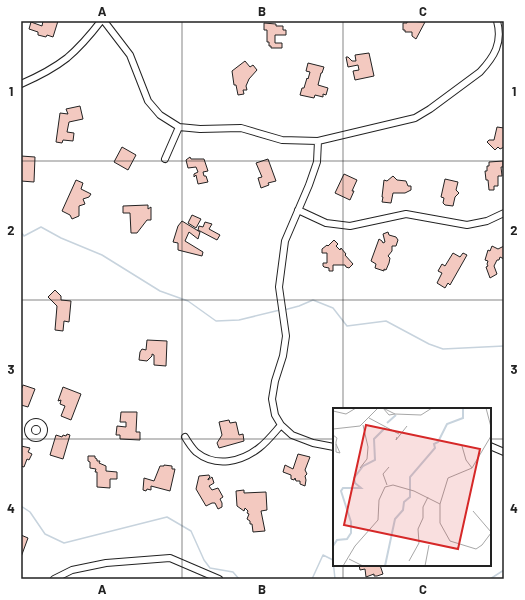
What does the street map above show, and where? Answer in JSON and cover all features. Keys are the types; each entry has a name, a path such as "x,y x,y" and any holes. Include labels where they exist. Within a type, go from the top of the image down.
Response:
{"street":[{"path":"21,84 42,74 67,58 89,36 101,21"},
{"path":"104,21 130,55 148,101 160,115 179,126 200,129 241,128 282,140 318,141 415,118 430,109 480,72 487,65 495,53 499,39 498,21"},
{"path":"165,160 179,126"},
{"path":"318,141 317,162 285,241 279,287 286,336 283,356 272,398 275,416 281,425 292,435 313,443 333,447"},
{"path":"298,210 326,222 350,226 406,214 467,225 487,221 504,213"},
{"path":"185,437 195,451 208,459 219,462 229,462 243,458 260,447 281,425"},
{"path":"21,426 28,429"},
{"path":"491,446 504,452"},
{"path":"54,579 72,570 106,563 170,558 218,579"}],"building":[{"path":"43,21 58,21 53,37 38,35 38,32 29,29 31,22 42,26"},
{"path":"407,21 425,22 416,39 412,36 412,32 405,32 405,30 403,30 403,23 407,23"},
{"path":"264,23 283,26 283,30 286,30 286,35 275,35 275,43 282,43 282,48 271,48 271,46 269,46 269,42 267,42 267,30 264,30"},
{"path":"369,53 374,76 355,80 353,71 359,70 358,65 348,67 346,57 352,61 356,61 355,55"},
{"path":"245,61 250,67 253,65 257,70 249,79 246,86 247,90 243,90 244,94 238,95 236,85 234,85 232,71"},
{"path":"308,63 324,67 318,85 328,88 326,95 323,94 323,97 315,95 314,98 300,95 310,72 306,71"},
{"path":"80,106 83,119 69,122 67,132 74,133 73,141 63,140 62,143 56,142 60,113 68,114 66,109"},
{"path":"497,127 504,128 504,147 500,149 498,147 495,150 487,142 489,140 494,140"},
{"path":"122,147 136,155 128,170 114,162"},
{"path":"21,156 35,157 34,182 21,181"},
{"path":"190,157 191,159 204,159 208,171 203,172 208,182 198,184 196,175 194,177 194,174 198,172 196,167 188,168 186,160"},
{"path":"268,159 276,181 268,183 269,185 261,188 258,178 262,177 256,163"},
{"path":"503,161 503,167 501,167 502,176 498,176 498,186 494,186 494,190 489,190 485,171 487,171 487,166 489,166 489,162"},
{"path":"344,174 357,180 350,200 335,193"},
{"path":"393,176 397,180 406,181 408,186 411,186 411,190 405,193 393,193 391,203 382,202 384,180 387,181"},
{"path":"445,179 458,182 456,190 459,193 455,197 453,206 445,205 443,203 444,198 441,197"},
{"path":"76,180 83,183 81,189 91,194 89,197 83,199 85,204 79,206 79,216 72,219 70,215 62,211"},
{"path":"148,205 148,209 151,207 151,220 147,220 137,233 131,233 130,213 123,213 123,206"},
{"path":"192,215 201,219 196,228 188,223"},
{"path":"182,221 200,232 198,239 189,232 185,241 203,252 202,256 178,250 178,243 173,242 178,226"},
{"path":"205,222 212,224 209,229 220,235 217,240 198,230 199,226 203,227"},
{"path":"388,232 389,235 396,237 398,240 396,246 392,246 392,251 388,256 390,258 389,263 384,271 375,268 376,264 371,261 379,239 383,243 385,242 383,234"},
{"path":"334,240 338,244 336,246 340,250 341,248 353,264 349,268 345,265 333,265 333,271 329,271 329,268 323,266 323,263 327,263 327,253 322,253 322,249"},
{"path":"492,246 498,249 504,246 504,259 500,257 499,260 497,260 494,266 497,274 490,278 486,267 488,266 488,261 485,260 488,250 490,251"},
{"path":"453,253 460,257 463,253 467,255 450,285 448,283 445,288 437,283 442,273 438,271 442,264 445,266"},
{"path":"55,290 61,296 61,300 71,301 69,322 64,321 63,331 55,330 57,306 48,297"},
{"path":"147,340 167,341 166,366 154,365 154,355 152,354 147,361 139,360 142,349 146,350"},
{"path":"23,385 35,389 28,407 21,405 21,390"},
{"path":"63,387 81,394 71,420 61,416 65,406 60,404 61,400 58,401"},
{"path":"121,412 137,412 136,432 140,432 140,440 120,439 120,435 116,435 117,426 126,427 126,422 120,422"},
{"path":"229,420 230,423 236,422 239,435 243,434 244,441 219,448 217,443 222,435 219,422"},
{"path":"67,434 70,435 63,459 50,455 56,435 62,437 63,435 66,436"},
{"path":"21,446 30,448 28,452 32,454 29,460 27,459 24,467 21,466"},
{"path":"298,454 310,457 305,470 307,474 305,476 305,486 300,484 300,481 296,481 295,478 294,480 291,479 291,475 283,472 285,465 293,469"},
{"path":"88,456 95,456 97,461 100,461 99,463 106,466 106,471 117,472 117,479 110,479 110,488 97,487 97,472 95,472 96,469 90,468"},
{"path":"160,466 172,466 172,469 175,469 170,491 151,486 151,490 143,490 144,478 154,481"},
{"path":"209,475 210,477 208,480 212,477 214,483 209,486 212,490 218,488 223,497 220,499 222,507 218,509 215,503 206,506 196,489 199,476"},
{"path":"244,490 244,493 266,492 267,510 261,511 265,531 253,532 252,524 250,524 250,521 247,519 249,514 247,513 248,511 245,508 244,511 237,506 236,491"},
{"path":"21,535 28,538 21,557"},
{"path":"359,566 380,566 383,574 374,576 374,574 366,577 365,569 360,570"}],"waterway":[{"path":"21,232 24,236 41,227 61,238 102,255 160,291 188,301 216,321 239,320 280,310"},
{"path":"284,310 313,300 333,308 347,326 386,321 429,344 443,349 504,346"},
{"path":"21,506 30,512 45,534 64,543 167,517 191,531 204,560 210,568 233,572 239,579"},
{"path":"312,579 323,555 333,560"},
{"path":"334,566 335,579"},
{"path":"490,579 504,570"}]}
